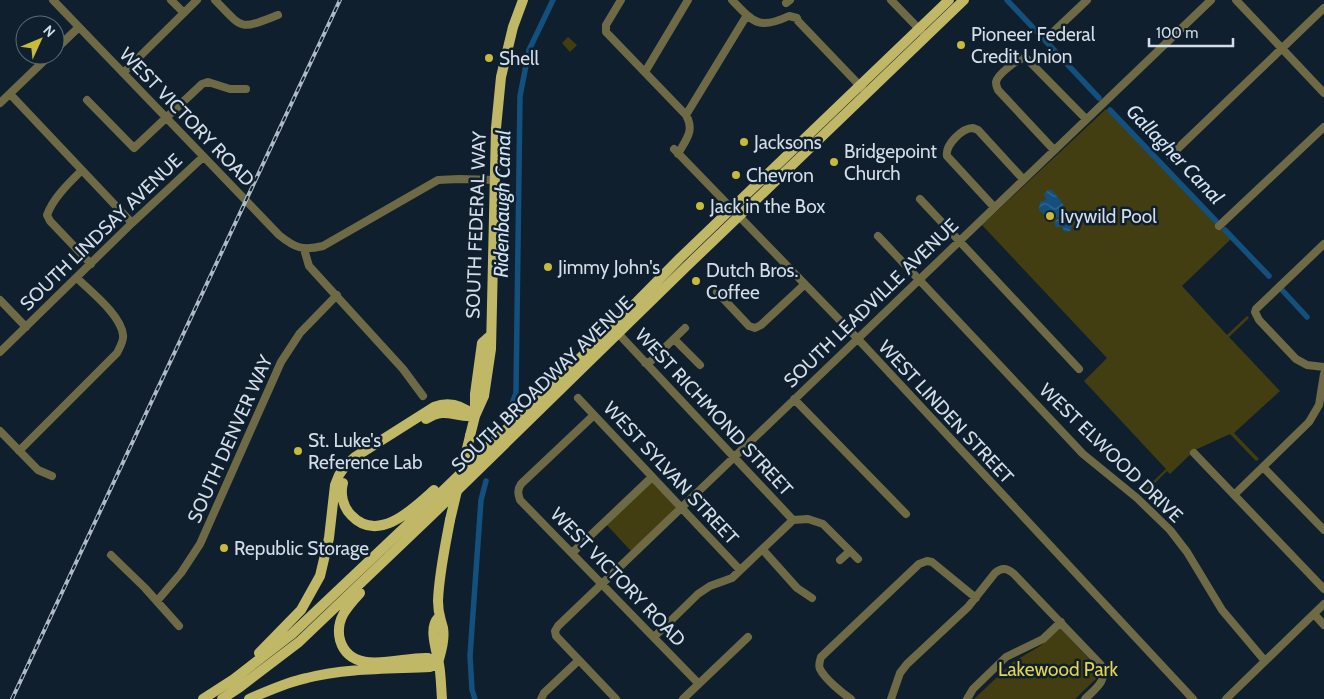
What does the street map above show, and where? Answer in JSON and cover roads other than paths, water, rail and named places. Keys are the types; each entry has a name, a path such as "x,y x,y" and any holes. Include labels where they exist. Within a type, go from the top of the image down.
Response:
{"main road":[{"name":"SOUTH FEDERAL WAY","path":"442,699 438,663 443,645 443,629 438,618 438,599 450,520 474,416 484,396 491,349 497,122 501,76 513,27 523,0"},
{"name":"SOUTH BROADWAY AVENUE","path":"203,699 292,634 482,452 740,216 923,32 949,0"},
{"name":"SOUTH BROADWAY AVENUE","path":"923,32 964,0"},
{"name":"SOUTH BROADWAY AVENUE","path":"222,699 299,642 386,559 615,330 621,316 732,208 864,90"},
{"path":"234,678 301,610 320,576 329,538 336,485 339,475 346,465 355,457 434,406 443,404 458,405 474,416"},
{"path":"474,416 463,417 452,413 436,413 357,464 350,470 342,485 341,493 344,503 348,512 355,520 371,526 386,525 403,515 482,452"},
{"path":"386,559 377,573 346,608 340,621 341,643 347,652 356,659 366,662 378,663 429,658 438,663"},
{"path":"249,699 287,683 307,678 345,672 430,667 438,663"}],"street":[{"name":"WEST VICTORY ROAD","path":"53,0 279,235 290,244 304,249"},
{"path":"171,0 184,13"},
{"path":"123,73 197,0"},
{"path":"215,0 237,22 244,26 278,15"},
{"path":"621,0 605,29 606,32 686,115 747,15"},
{"path":"645,72 688,0"},
{"path":"732,0 753,20 765,24 774,23 789,16 797,18 864,90"},
{"path":"891,0 923,32"},
{"path":"1049,36 1087,0"},
{"name":"SOUTH LEADVILLE AVENUE","path":"578,660 556,636 558,626 1210,0"},
{"path":"1236,0 1324,93"},
{"path":"1170,156 1324,8"},
{"path":"65,40 79,27"},
{"path":"1054,150 998,90 996,82 1008,68 1020,58 1029,60 1086,120"},
{"path":"0,103 40,65"},
{"path":"87,100 134,148 202,84 208,82 230,89 246,89"},
{"path":"10,94 132,223"},
{"name":"WEST LINDEN STREET","path":"686,115 691,129 676,151 856,338 1193,699"},
{"path":"1220,226 1324,127"},
{"path":"994,207 949,159 946,153 949,145 966,129 973,128 978,130 1024,179"},
{"name":"SOUTH LINDSAY AVENUE","path":"0,352 132,223 203,157"},
{"path":"82,170 65,187 47,215 50,221 91,264"},
{"path":"423,396 403,369 309,266 304,249 323,246 438,180 495,180"},
{"path":"920,198 1079,369"},
{"name":"WEST ELWOOD DRIVE","path":"878,236 1083,454 1137,498 1170,530 1187,552 1222,610 1265,661"},
{"path":"1324,244 1255,312 1259,320 1296,359 1307,365 1324,367"},
{"path":"19,451 117,353 122,344 124,336 117,318 77,278"},
{"path":"717,292 749,326 755,328 761,325 804,284"},
{"name":"SOUTH DENVER WAY","path":"157,600 181,573 200,544 281,362 300,333 337,295"},
{"path":"0,300 26,327"},
{"path":"645,363 651,361 685,328"},
{"name":"WEST RICHMOND STREET","path":"615,330 792,520"},
{"path":"674,339 700,365"},
{"path":"1234,495 1309,422 1322,405 1324,374"},
{"name":"WEST SYLVAN STREET","path":"578,398 740,570"},
{"path":"794,399 906,514"},
{"name":"WEST VICTORY ROAD","path":"594,415 521,484 518,492 520,500 699,684"},
{"path":"0,431 38,470 52,476"},
{"path":"1194,453 1324,589"},
{"path":"1263,467 1324,530"},
{"path":"572,553 652,476"},
{"path":"654,637 698,594 710,586 732,578 792,520 808,519 823,524 858,559"},
{"path":"763,550 797,588 812,598"},
{"path":"840,560 850,551"},
{"path":"111,555 157,600 179,626"},
{"path":"851,699 838,689 821,670 819,666 821,657 920,564 927,561 932,562 976,598"},
{"path":"891,699 900,673 907,664 952,623 976,598 995,573 1000,569 1004,569 1014,574 1102,665 1104,674 1101,683 1084,699"},
{"path":"1226,699 1324,604"},
{"path":"1314,614 1324,624"},
{"path":"966,699 973,689 1006,657 1043,639 1061,622"},
{"path":"683,699 748,637"},
{"path":"541,699 544,693 578,660 616,699"}],"water":[{"path":"1048,190 1052,190 1063,204 1065,214 1050,220 1039,210 1040,202 1046,200 1044,194"},
{"path":"1057,219 1067,219 1072,226 1070,231 1065,232 1062,227 1056,227 1054,223"}],"waterway":[{"name":"Ridenbaugh Canal","path":"508,414 516,393 520,96 529,50 553,0"},
{"name":"Gallagher Canal","path":"1007,0 1099,98"},
{"name":"Gallagher Canal","path":"1110,110 1216,221"},
{"name":"Gallagher Canal","path":"1225,230 1269,276"},
{"name":"Gallagher Canal","path":"1283,291 1307,317"},
{"name":"Ridenbaugh Canal","path":"475,699 472,690 470,656 481,500 486,481"}],"railway":[{"path":"12,699 340,0"}],"place":[{"name":"Pioneer Federal Credit Union","path":"961,45"},
{"name":"Shell","path":"489,58"},
{"name":"Jacksons","path":"744,142"},
{"name":"Bridgepoint Church","path":"834,162"},
{"name":"Chevron","path":"736,175"},
{"name":"Jack in the Box","path":"700,206"},
{"name":"Ivywild Pool","path":"1050,216"},
{"name":"Jimmy John's","path":"548,267"},
{"name":"Dutch Bros. Coffee","path":"696,281"},
{"name":"St. Luke's Reference Lab","path":"298,451"},
{"name":"Republic Storage","path":"224,548"}],"park label":[{"name":"Lakewood Park","path":"1058,669"}]}
